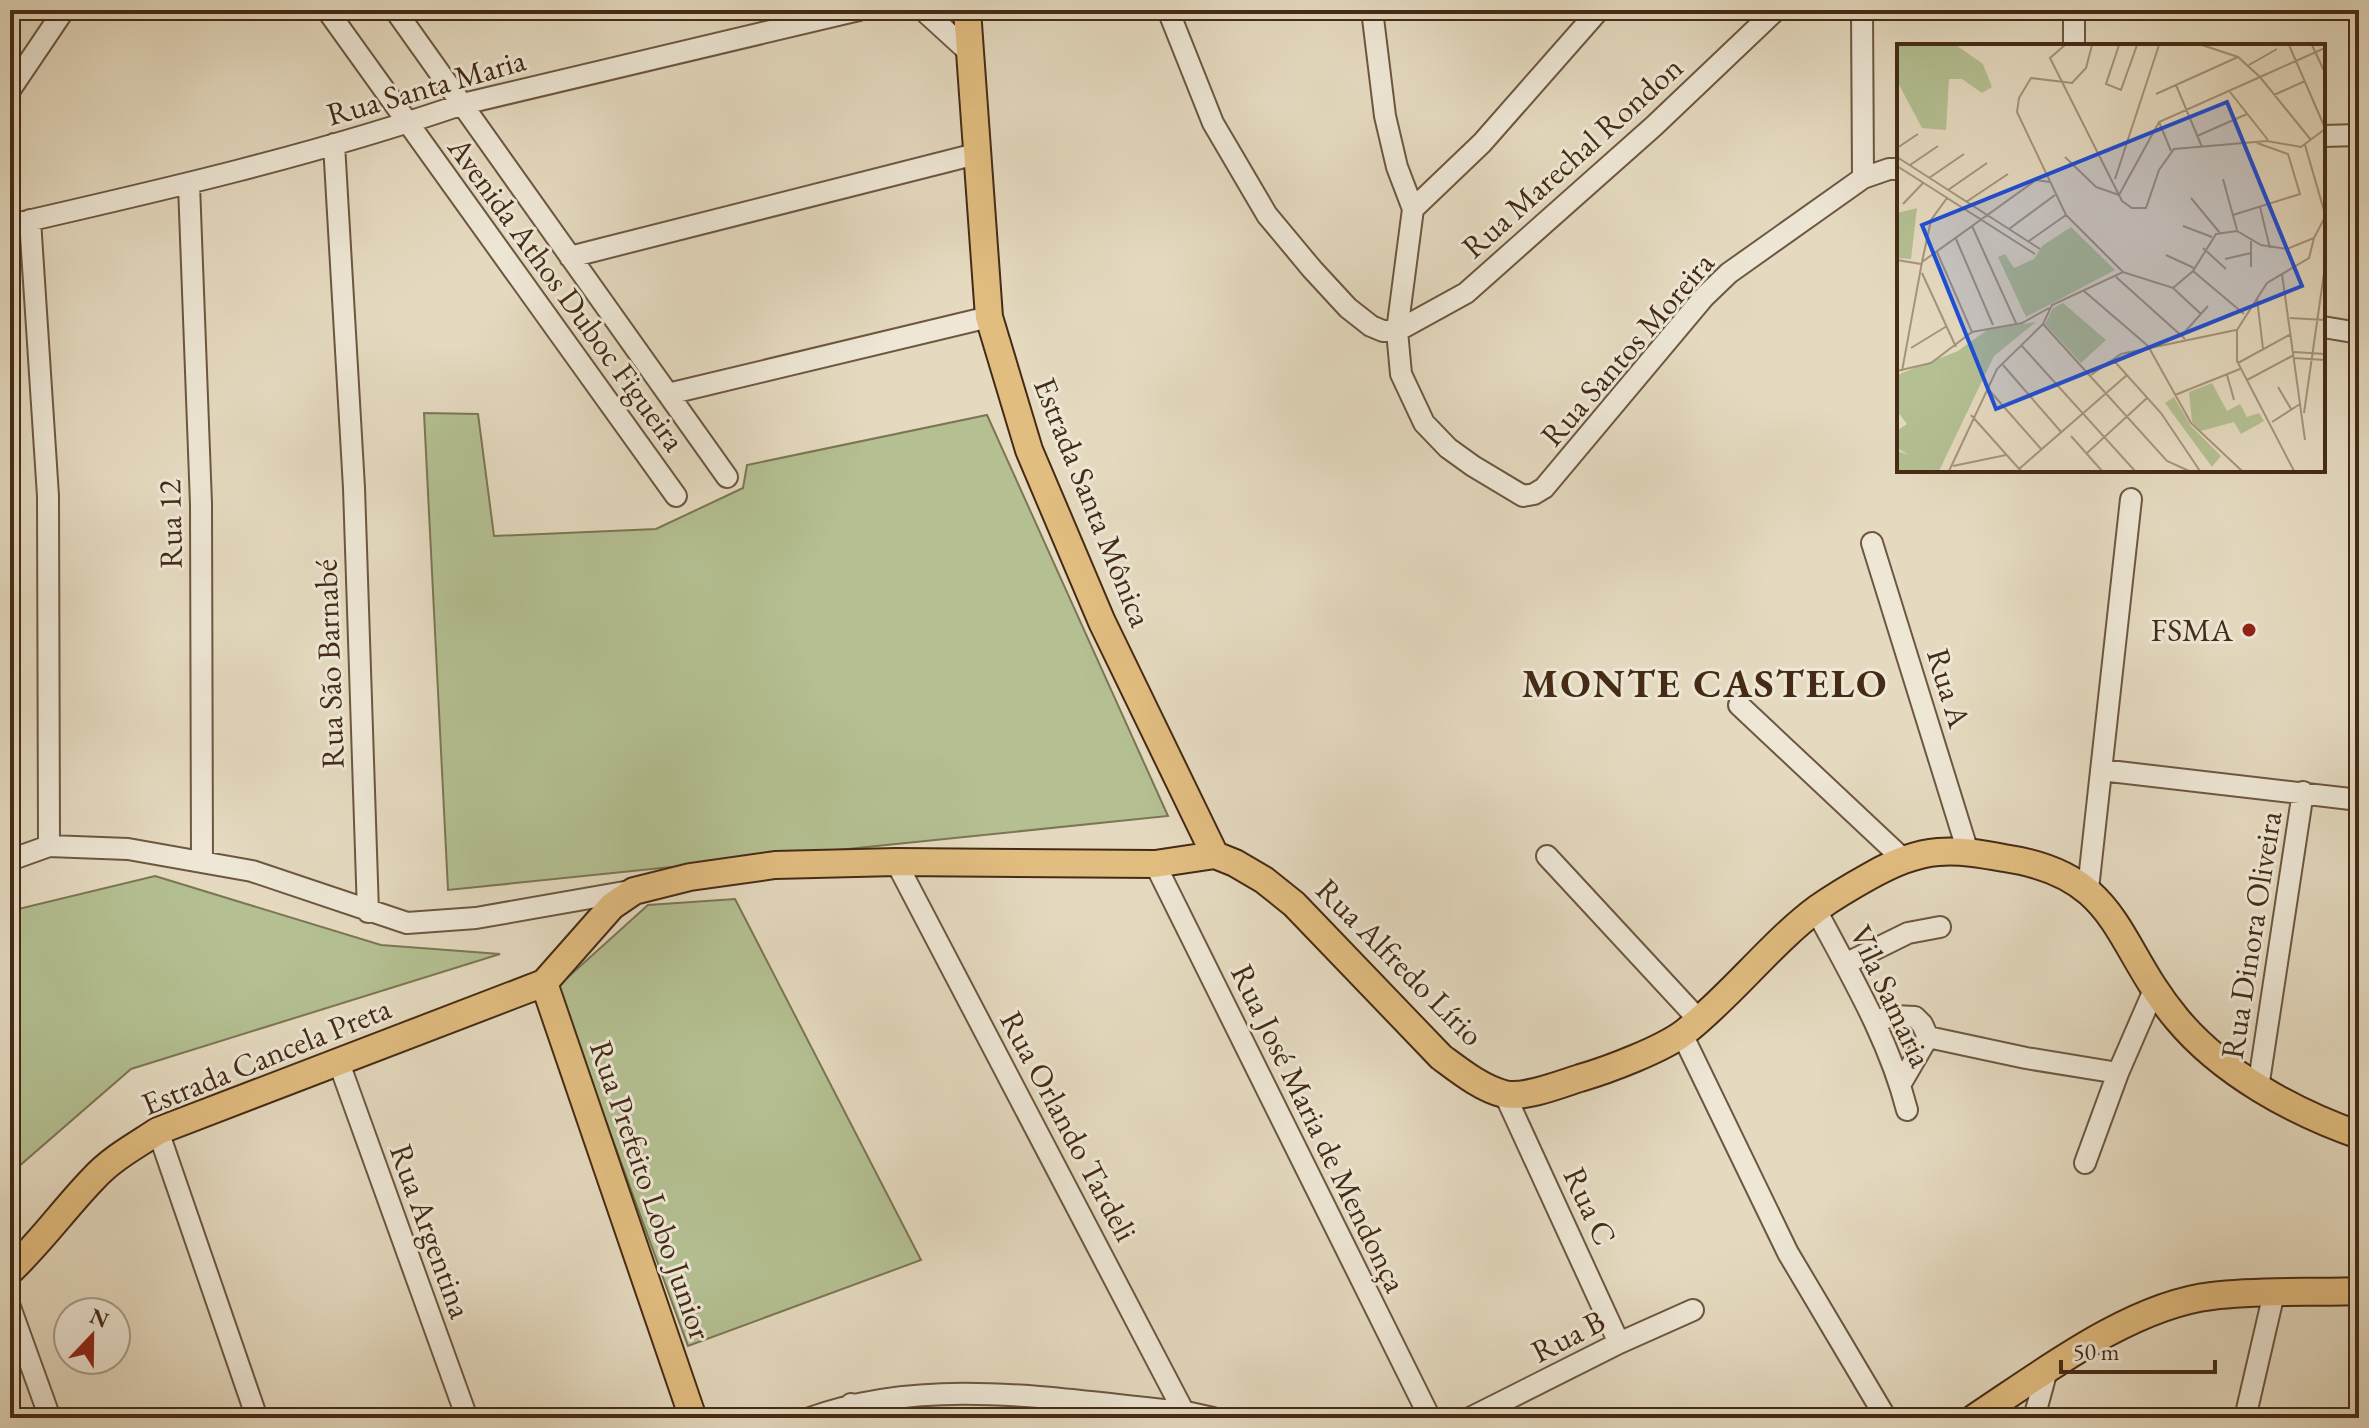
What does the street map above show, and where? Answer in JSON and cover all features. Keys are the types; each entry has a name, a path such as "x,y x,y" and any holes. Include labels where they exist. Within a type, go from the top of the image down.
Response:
{"main road":[{"name":"Estrada Santa Mônica","path":"967,10 989,317 1029,450 1102,622 1215,855"},
{"path":"1505,1095 1536,1091 1609,1069 1690,1027 1816,910 1846,890 1903,859 1938,852 1968,852 2024,861 2063,875 2088,889 2125,936 2154,990 2178,1021 2205,1047 2258,1088 2359,1135"},
{"path":"544,983 612,906 634,891 690,877 775,865 896,862 1155,864 1215,855"},
{"name":"Rua Alfredo Lírio","path":"1215,855 1264,880 1294,904 1441,1057 1466,1076 1505,1095"},
{"name":"Estrada Cancela Preta","path":"10,1271 36,1247 94,1177 158,1131 544,983"},
{"name":"Rua Prefeito Lobo Junior","path":"544,983 693,1418"},
{"path":"1974,1418 2047,1370 2130,1322 2174,1304 2211,1296 2359,1291"}],"street":[{"path":"10,90 64,10"},
{"name":"Avenida Athos Duboc Figueira","path":"327,10 676,496"},
{"name":"Avenida Athos Duboc Figueira","path":"395,10 727,477"},
{"name":"Rua Santa Maria","path":"20,223 189,185 406,124 463,104 859,10"},
{"path":"923,10 969,52"},
{"path":"1168,10 1213,123 1267,215 1348,308 1377,330 1397,331 1413,209 1397,167 1385,116 1372,10"},
{"path":"1413,209 1482,143 1599,10"},
{"name":"Rua Marechal Rondon","path":"1397,331 1466,293 1654,126 1776,10"},
{"path":"1862,10 1863,178"},
{"path":"2074,10 2074,44"},
{"path":"2325,136 2359,135"},
{"name":"Rua São Barnabé","path":"334,144 354,488 368,912"},
{"path":"570,257 976,154"},
{"name":"Rua Santos Moreira","path":"1397,331 1401,374 1424,423 1448,448 1473,466 1523,496 1534,494 1544,488 1704,297 1729,273 1863,178 1897,169"},
{"name":"Rua 12","path":"189,185 201,504 202,861"},
{"path":"20,223 48,496 49,846"},
{"path":"668,394 989,317"},
{"path":"2325,327 2359,333"},
{"path":"2088,889 2131,499"},
{"name":"Rua A","path":"1872,543 1968,852"},
{"path":"1739,705 1903,859"},
{"path":"2101,770 2359,800"},
{"name":"Rua Dinora Oliveira","path":"2258,1088 2303,792"},
{"path":"10,860 49,846 128,849 252,871 407,923 437,922 634,891"},
{"path":"1547,856 1690,1027 1788,1253 1886,1418"},
{"name":"Rua Orlando Tardeli","path":"896,862 1186,1415"},
{"name":"Rua José Maria de Mendonça","path":"1155,864 1430,1418"},
{"name":"Vila Samaria","path":"1816,910 1874,1021 1907,1110"},
{"path":"1845,964 1908,933 1940,927"},
{"path":"2085,1163 2118,1073 2154,990"},
{"path":"1874,1021 1894,1016 1915,1017 1928,1037 2118,1073"},
{"path":"1900,1085 1928,1037"},
{"name":"Rua Argentina","path":"339,1063 467,1418"},
{"name":"Rua C","path":"1505,1095 1619,1343"},
{"path":"158,1131 257,1418"},
{"path":"2245,1418 2274,1293"},
{"path":"10,1307 50,1418"},
{"name":"Rua B","path":"1470,1418 1619,1343 1693,1310"},
{"path":"2034,1418 2047,1370"},
{"path":"810,1418 851,1404 920,1394 978,1394 1213,1418"},
{"path":"851,1404 887,1418"}],"green space":[{"path":"424,413 478,414 494,536 656,529 743,488 747,465 987,415 1168,816 448,890"},
{"path":"155,876 381,945 500,954 131,1069 10,1174 10,911"},
{"path":"735,899 921,1260 688,1346 557,987 648,905"}],"place":[{"name":"FSMA","path":"2249,630"}],"district":[{"name":"MONTE CASTELO","path":"1705,683"}]}
